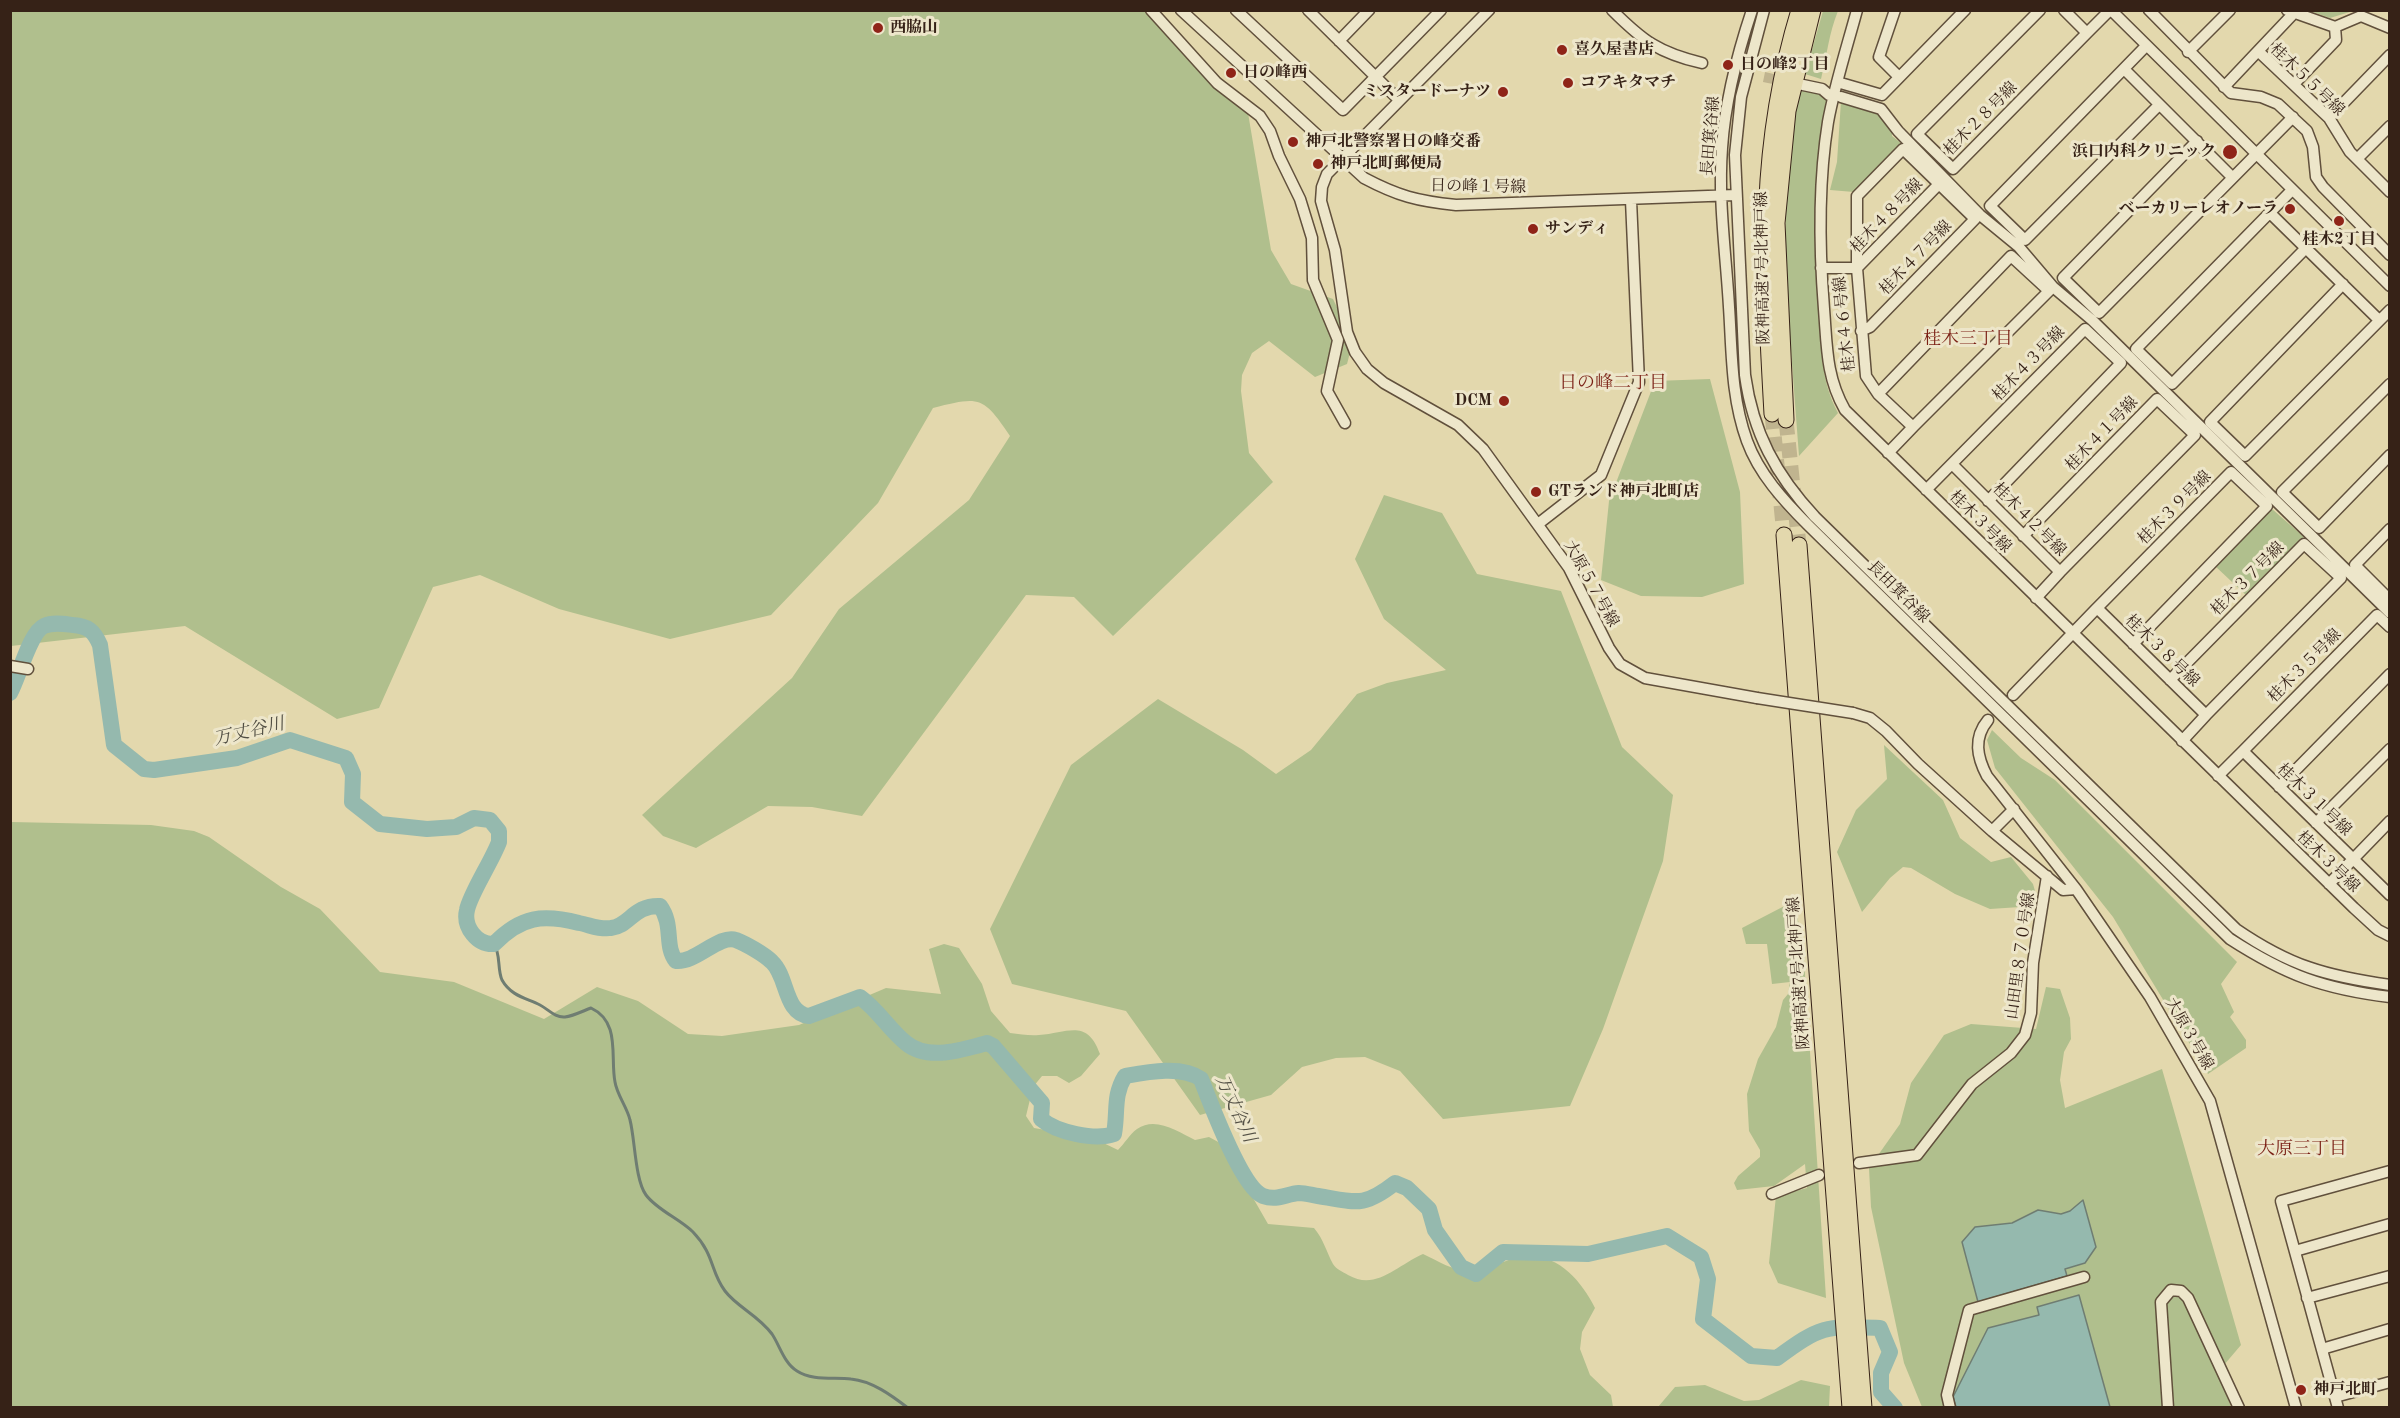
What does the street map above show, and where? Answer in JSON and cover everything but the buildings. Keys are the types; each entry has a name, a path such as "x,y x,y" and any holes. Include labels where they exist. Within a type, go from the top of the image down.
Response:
{"highway":[{"name":"阪神高速7号北神戸線","path":"1798,10 1775,105 1764,224 1779,417 1777,223 1788,111 1813,10"},
{"name":"阪神高速7号北神戸線","path":"1784,536 1843,1226 1864,1407"},
{"name":"阪神高速7号北神戸線","path":"1799,545 1843,1226 1850,1407"}],"street":[{"path":"1151,10 1217,82 1260,116 1270,131 1279,156 1300,199 1312,238 1313,280 1338,340 1327,391 1346,423"},
{"name":"日の峰１号線","path":"1181,10 1341,159 1364,178 1389,192 1417,201 1456,205 1736,195"},
{"path":"1236,10 1343,110 1441,10"},
{"path":"1308,10 1399,100"},
{"path":"1339,41 1369,10"},
{"name":"大原５７号線","path":"1489,10 1327,174 1322,187 1321,201 1335,250 1347,332 1355,352 1367,369 1384,383 1458,425 1483,449 1569,568 1609,648 1620,664 1646,678 1870,718 1886,730 1918,764 1992,831 2063,890 2076,889"},
{"path":"1612,10 1640,38 1656,49 1702,63"},
{"name":"長田箕谷線","path":"1752,10 1736,62 1726,106 1721,195 1736,404 1748,443 1765,476 1783,500 2230,939 2266,963 2302,979 2339,990 2390,997"},
{"name":"長田箕谷線","path":"1764,10 1752,50 1740,106 1735,155 1745,375 1749,402 1758,435 1774,466 1791,492 2236,929 2271,953 2306,967 2341,978 2390,985"},
{"name":"桂木３号線","path":"1857,10 1828,121 1821,188 1821,268 1828,364 1833,390 1845,410 2071,633 2329,884 2378,930 2390,936"},
{"path":"1895,10 1879,57 1899,77"},
{"path":"1837,82 1882,94 1965,10"},
{"name":"桂木２８号線","path":"2040,10 1917,134 1953,170 2087,33"},
{"path":"2064,10 2087,33 2110,10 2390,286"},
{"path":"2188,52 2230,10"},
{"path":"2154,12 2188,52 2231,93 2261,97 2278,104 2307,131 2311,140 2314,166 2323,187 2390,255"},
{"path":"2258,51 2291,12 2335,27 2361,16 2390,28"},
{"path":"2294,84 2336,40 2335,27"},
{"path":"2146,46 1990,206 2025,240 2159,105"},
{"name":"桂木５５号線","path":"2224,87 2258,51 2329,118 2357,159 2390,192"},
{"path":"2329,118 2390,55"},
{"path":"2124,69 2232,177"},
{"path":"1803,85 1822,89 1829,95"},
{"path":"1841,97 1881,109 1898,131 1980,215 2019,247 2053,287 2092,320 2390,613"},
{"path":"2197,141 2063,278 2099,313 2293,117"},
{"path":"2357,159 2390,126"},
{"name":"桂木４７号線","path":"1857,268 1857,196 1903,149 1975,219 1870,327 1861,330"},
{"name":"桂木４８号線","path":"1857,268 1939,184"},
{"path":"2292,190 2136,349 2172,384 2306,248"},
{"path":"1538,524 1601,475 1639,382 1632,200"},
{"path":"2270,213 2379,320"},
{"path":"1878,393 2011,256 2049,291 1888,453"},
{"name":"桂木４６号線","path":"1821,268 1857,268 1866,376 1878,393 1913,427"},
{"path":"2343,284 2210,422 2245,456 2390,310"},
{"path":"1326,308 1343,308"},
{"name":"桂木４３号線","path":"1926,490 2085,328 2121,363 1988,501"},
{"path":"2390,384 2282,492 2319,528 2390,455"},
{"name":"桂木４１号線","path":"2023,536 2157,399 2187,428 2194,435 2060,572"},
{"name":"桂木４２号線","path":"1952,464 2060,572 2036,598"},
{"name":"桂木３９号線","path":"2097,608 2231,472 2267,506 2133,644"},
{"path":"2390,529 2355,565 2390,600"},
{"name":"桂木３７号線","path":"2170,680 2304,544 2341,578 2206,715"},
{"path":"2013,695 2097,608"},
{"name":"桂木３８号線","path":"2097,608 2206,715"},
{"name":"桂木３５号線","path":"2243,751 2377,615 2390,627"},
{"path":"10,666 27,669"},
{"path":"2279,787 2390,674"},
{"path":"2182,741 2206,715"},
{"name":"大原３号線","path":"1988,720 1983,726 1978,741 1978,760 2076,889 2150,997 2210,1101 2296,1407"},
{"path":"2316,824 2390,749"},
{"path":"2218,776 2243,751"},
{"name":"桂木３１号線","path":"2243,751 2390,895"},
{"path":"1992,831 2014,809"},
{"path":"2329,884 2390,821"},
{"name":"山田里８７０号線","path":"1859,1163 1917,1155 1972,1084 2011,1053 2025,1035 2031,1013 2032,963 2047,876"},
{"path":"2390,1170 2281,1201 2336,1402 2390,1382"},
{"path":"1772,1194 1819,1175"},
{"path":"2295,1251 2390,1224"},
{"path":"2307,1298 2390,1276"},
{"path":"1950,1407 1947,1395 1969,1310 2084,1277"},
{"path":"2168,1407 2161,1302 2171,1290 2181,1291 2188,1298 2239,1407"},
{"path":"2322,1349 2390,1329"}],"green space":[{"path":"2310,10 2353,11 2330,18"},
{"path":"11,11 1148,11 1246,101 1271,250 1291,284 1333,299 1353,341 1347,364 1315,377 1269,341 1252,353 1242,375 1241,391 1249,453 1273,482 1113,636 1074,597 1026,595 862,816 812,807 768,806 696,848 663,836 642,815 792,678 839,609 969,500 1010,436 993,413 986,406 971,401 933,408 878,503 771,615 670,639 559,609 480,575 433,587 379,708 337,719 185,626 11,646"},
{"path":"1823,11 1838,11 1821,79 1805,74"},
{"path":"1799,89 1827,96 1818,175 1818,280 1820,335 1825,375 1838,413 1799,456 1785,271 1786,187"},
{"path":"1841,101 1880,113 1892,127 1892,136 1901,143 1854,192 1830,190 1837,162"},
{"path":"1710,379 1740,492 1744,584 1702,597 1641,596 1601,580 1609,501 1655,381"},
{"path":"1384,495 1442,513 1477,574 1561,591 1622,747 1673,795 1663,861 1603,1029 1570,1106 1443,1119 1400,1071 1365,1057 1336,1058 1302,1067 1271,1095 1200,1115 1126,1011 1012,984 990,929 1071,765 1158,699 1243,750 1276,774 1311,750 1357,694 1387,683 1446,670 1384,619 1355,559"},
{"path":"2272,509 2304,537 2247,596 2215,566"},
{"path":"1992,730 2021,758 2055,780 2237,962 2221,984 2234,1012 2230,1017 2246,1040 2246,1048 2208,1074 2113,917 1995,768 1987,740"},
{"path":"1884,745 1943,800 1960,838 1991,862 2011,857 2033,884 2035,891 2020,907 1990,909 1955,894 1911,868 1903,867 1890,878 1862,912 1837,852 1856,810 1887,779"},
{"path":"11,822 151,825 194,831 209,837 281,887 320,909 380,972 454,982 544,1019 597,987 638,1001 688,1034 722,1036 799,1025 886,988 941,994 929,949 944,944 959,948 982,984 991,1011 1010,1033 1036,1035 1075,1030 1089,1036 1100,1054 1081,1076 1069,1083 1057,1076 1042,1076 1033,1087 1026,1116 1034,1128 1093,1138 1118,1150 1137,1129 1144,1125 1167,1127 1195,1140 1209,1137 1222,1144 1268,1224 1314,1228 1323,1241 1334,1266 1358,1279 1377,1279 1423,1254 1464,1271 1477,1271 1515,1258 1529,1256 1541,1257 1553,1262 1573,1276 1595,1308 1582,1332 1580,1349 1590,1375 1611,1395 1613,1407 11,1407"},
{"path":"1794,901 1803,944 1826,1298 1778,1283 1769,1263 1776,1196 1807,1188 1805,1164 1774,1186 1737,1190 1734,1183 1738,1176 1760,1157 1760,1150 1749,1131 1747,1094 1758,1059 1776,1027 1790,982 1772,984 1767,944 1746,944 1742,928"},
{"path":"2046,987 2060,989 2070,1018 2071,1039 2064,1052 2060,1080 2065,1108 2162,1069 2241,1345 2218,1372 2231,1407 2110,1407 2079,1296 2037,1307 2040,1315 1988,1328 1954,1397 1956,1407 1922,1407 1904,1363 1871,1207 1869,1168 1900,1124 1911,1083 1944,1035 1971,1024 2036,1029","holes":["2038,1210 2061,1214 2070,1211 2085,1263 2065,1269 2067,1276 1975,1227 2012,1223"]},
{"path":"1801,1380 1830,1386 1829,1407 1658,1407 1675,1387 1705,1385 1744,1401 1759,1400"}],"water":[{"path":"2083,1200 2096,1247 2085,1263 2065,1269 2067,1276 1978,1302 1962,1242 1975,1227 2012,1223 2038,1210 2061,1214 2070,1211"},
{"path":"2079,1295 2110,1407 1956,1407 1953,1397 1988,1328 2039,1315 2037,1307"}],"waterway":[{"name":"万丈谷川","path":"10,693 29,646 39,630 44,626 55,624 87,628 100,645 114,745 144,769 154,770 237,758 290,740 346,758 353,774 352,802 380,824 427,829 456,827 474,818 490,820 499,831 499,842 472,895 466,916 469,928 482,942 494,944 523,923 543,918 611,928 623,924 644,909 660,906 667,920 670,949 676,961 691,958 722,941 736,940 755,949 772,962 781,976 791,1002 801,1013 809,1016 860,997 900,1038 924,1052 945,1052 987,1043 993,1046 1042,1103 1041,1119 1056,1128 1076,1134 1087,1136 1114,1134 1117,1097 1125,1076 1164,1071 1184,1072 1201,1079 1237,1162 1255,1190 1263,1196 1277,1198 1301,1193 1359,1201 1367,1200 1395,1183 1407,1188 1429,1209 1435,1230 1461,1267 1476,1274 1503,1252 1588,1254 1667,1236 1701,1257 1708,1279 1703,1319 1751,1356 1777,1358 1804,1339 1825,1330 1847,1327 1880,1328 1890,1352 1881,1373 1881,1392 1895,1408"},
{"path":"494,944 498,953 502,980 514,993 561,1017 591,1008 607,1022 612,1041 615,1082 630,1120 642,1188 662,1210 688,1227 700,1240 725,1291 766,1327 789,1364 797,1371 809,1376 859,1380 874,1386 908,1408"}],"tunnel":[{"path":"1764,77 1788,82"},
{"path":"1772,414 1784,535"},
{"path":"1786,420 1799,545"}],"place":[{"name":"西脇山","path":"878,28"},
{"name":"喜久屋書店","path":"1562,50"},
{"name":"日の峰2丁目","path":"1728,65"},
{"name":"日の峰西","path":"1231,73"},
{"name":"コアキタマチ","path":"1568,83"},
{"name":"ミスタードーナツ","path":"1503,92"},
{"name":"神戸北警察署日の峰交番","path":"1293,142"},
{"name":"浜口内科クリニック","path":"2230,152"},
{"name":"神戸北町郵便局","path":"1318,164"},
{"name":"ベーカリーレオノーラ","path":"2290,209"},
{"name":"桂木2丁目","path":"2339,221"},
{"name":"サンディ","path":"1533,229"},
{"name":"DCM","path":"1504,401"},
{"name":"GTランド神戸北町店","path":"1536,492"},
{"name":"神戸北町","path":"2301,1390"}],"district":[{"name":"桂木三丁目","path":"1968,339"},
{"name":"日の峰二丁目","path":"1613,383"},
{"name":"大原三丁目","path":"2302,1149"}]}
